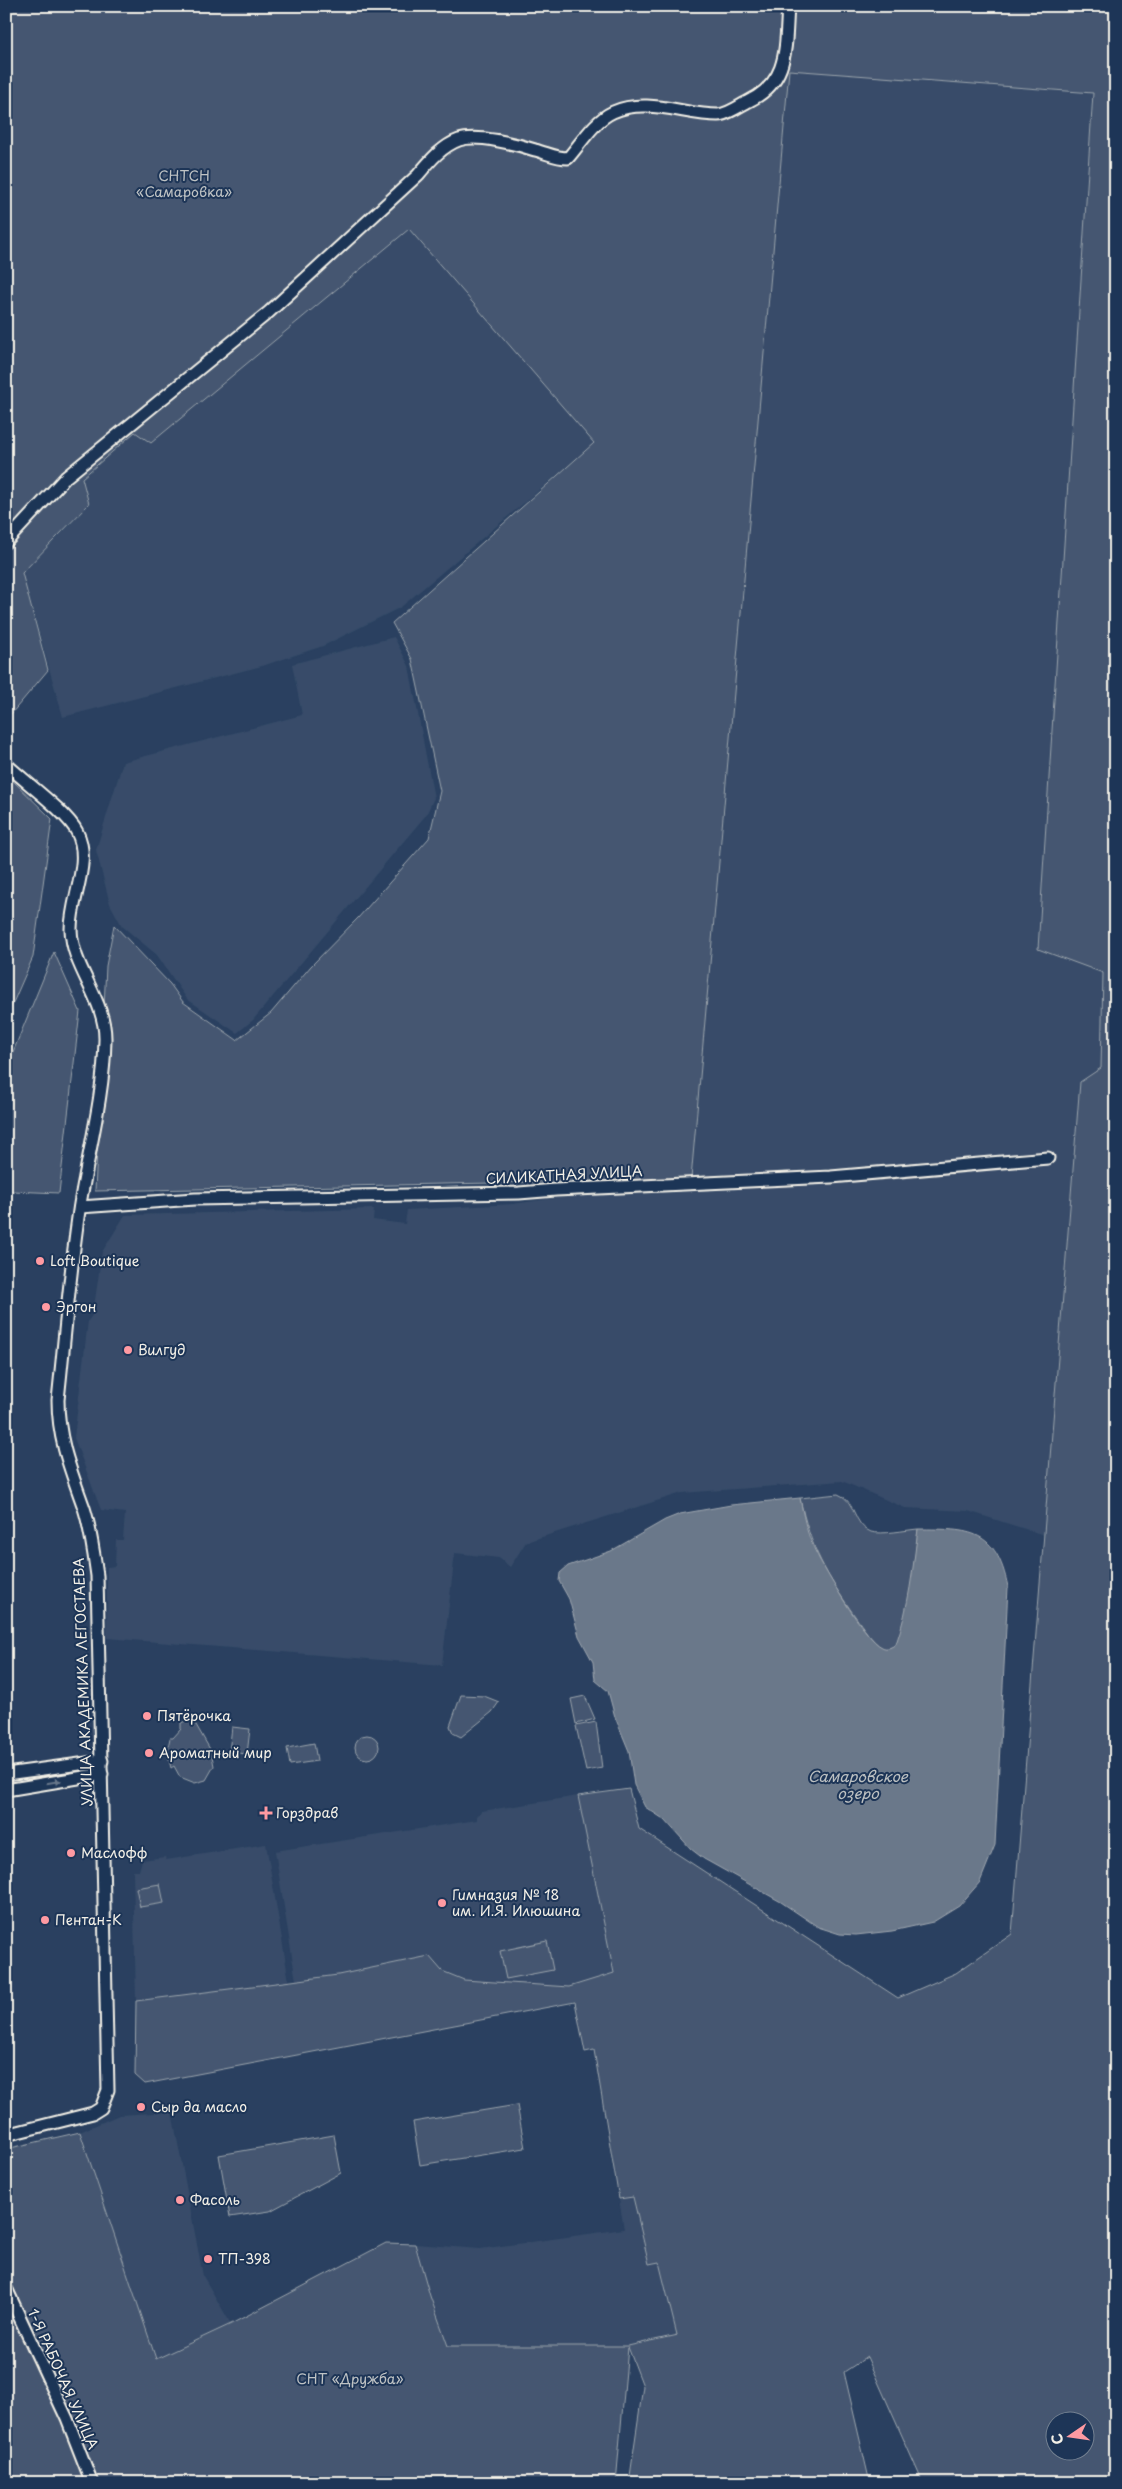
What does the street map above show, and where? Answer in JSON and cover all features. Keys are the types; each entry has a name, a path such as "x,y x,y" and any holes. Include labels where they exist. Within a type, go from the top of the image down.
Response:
{"street":[{"path":"6,542 66,477 269,312 418,175 441,150 458,140 473,138 524,147 556,158 568,158 601,120 612,112 627,108 653,106 720,115 764,94 774,83 781,70 788,6"},
{"name":"УЛИЦА АКАДЕМИКА ЛЕГОСТАЕВА","path":"6,764 66,816 77,832 83,856 72,912 73,948 104,1020 105,1040 101,1077 80,1207 58,1400 58,1423 68,1466 86,1518 97,1576 108,2090 106,2100 101,2108 93,2113 6,2135"},
{"name":"СИЛИКАТНАЯ УЛИЦА","path":"80,1207 195,1199 519,1193 702,1184 831,1177 1048,1158"},
{"path":"6,1774 102,1761"},
{"path":"6,1790 102,1774"},
{"name":"1-Я РАБОЧАЯ УЛИЦА","path":"6,2288 67,2419 92,2483"}],"shaded area":[{"path":"789,69 1093,93 1038,948 1103,973 1101,1068 1080,1082 1044,1535 968,1511 905,1508 842,1481 682,1493 526,1542 510,1567 499,1558 455,1553 442,1665 107,1638 107,1567 115,1566 116,1540 123,1540 125,1513 101,1510 74,1438 88,1321 93,1314 102,1252 125,1215 374,1209 373,1220 405,1224 407,1210 513,1204 691,1178"},
{"path":"409,229 595,443 401,607 323,646 262,666 63,717 22,573 89,505 82,478 135,432 151,442"},
{"path":"394,637 409,666 434,798 426,815 253,1020 237,1033 187,999 157,955 122,926 110,904 96,850 123,762 302,715 292,664"},
{"name":"Гимназия № 18 им. И.Я. Илюшина","path":"578,1796 614,1973 569,1987 464,1980 442,1971 429,1956 338,1975 296,1981 275,1851 477,1820 477,1816 482,1811"},
{"path":"266,1844 289,1982 136,2001 133,1871 139,1871 142,1860 165,1857 166,1860"},
{"path":"172,2112 203,2276 231,2324 156,2359 80,2132 119,2115"},
{"path":"633,2196 649,2264 659,2262 677,2336 628,2346 448,2346 430,2296 415,2244 480,2249 624,2229 619,2199"}],"green space":[{"path":"6,6 1116,6 1116,2483 923,2483 867,2357 844,2372 870,2483 629,2483 643,2386 628,2347 616,2483 6,2483 6,2149 80,2132 156,2359 231,2324 386,2243 415,2244 430,2296 448,2346 628,2346 677,2335 659,2262 649,2264 633,2197 619,2199 594,2050 585,2052 575,2002 145,2084 135,2075 136,2001 338,1975 429,1956 442,1971 464,1980 569,1987 614,1973 578,1796 629,1789 639,1829 898,1998 956,1973 1012,1934 1080,1082 1101,1068 1103,973 1038,949 1093,93 789,70 691,1179 95,1191 106,966 114,925 170,984 183,1002 237,1040 271,1013 311,966 358,918 429,838 440,791 412,659 392,623 594,443 409,229 151,443 135,432 82,478 89,504 22,573 48,670 6,720"},
{"path":"6,774 52,819 33,957 6,1019"},
{"path":"54,952 80,1011 59,1193 13,1191 6,1189 6,1069"},
{"path":"838,1494 848,1502 865,1529 871,1532 888,1533 918,1529 905,1620 896,1643 890,1648 882,1648 867,1633 827,1574 814,1546 800,1498"},
{"path":"461,1695 484,1696 499,1702 492,1712 461,1737 453,1733 450,1726"},
{"path":"585,1696 595,1719 576,1724 571,1699"},
{"path":"192,1718 211,1751 214,1766 206,1780 195,1783 180,1777 174,1766 171,1768 167,1752 170,1738 173,1738 181,1729 181,1723"},
{"path":"596,1722 602,1768 586,1771 576,1726"},
{"path":"232,1727 250,1729 247,1754 229,1752"},
{"path":"367,1735 376,1738 379,1747 376,1756 367,1759 358,1756 355,1747 358,1738"},
{"path":"314,1743 317,1761 290,1765 287,1748"},
{"path":"160,1884 164,1903 140,1907 136,1888"},
{"path":"547,1941 553,1970 506,1979 500,1951"},
{"path":"517,2105 525,2148 420,2165 413,2122"},
{"path":"334,2135 341,2173 270,2211 230,2217 219,2155"}],"water":[{"name":"Самаровское озеро","path":"800,1498 808,1534 825,1569 865,1631 884,1648 889,1648 896,1644 904,1616 918,1529 953,1530 978,1536 988,1543 996,1553 1003,1568 1008,1587 995,1845 980,1882 959,1906 933,1922 892,1931 856,1935 840,1934 818,1927 781,1902 704,1859 691,1849 665,1820 645,1807 634,1785 629,1751 615,1717 608,1691 595,1680 593,1662 579,1636 569,1599 559,1581 560,1573 568,1566 611,1551 665,1520 680,1514 731,1505"}],"place":[{"name":"Loft Boutique","path":"40,1261"},
{"name":"Эргон","path":"46,1307"},
{"name":"Вилгуд","path":"128,1350"},
{"name":"Пятёрочка","path":"147,1716"},
{"name":"Ароматный мир","path":"149,1753"},
{"name":"Горздрав","path":"266,1813"},
{"name":"Маслофф","path":"71,1853"},
{"name":"Гимназия № 18 им. И.Я. Илюшина","path":"442,1903"},
{"name":"Пентан-К","path":"45,1920"},
{"name":"Сыр да масло","path":"141,2107"},
{"name":"Фасоль","path":"180,2200"},
{"name":"ТП-398","path":"208,2259"}],"park label":[{"name":"СНТСН «Самаровка»","path":"184,184"},
{"name":"СНТ «Дружба»","path":"350,2379"}]}
